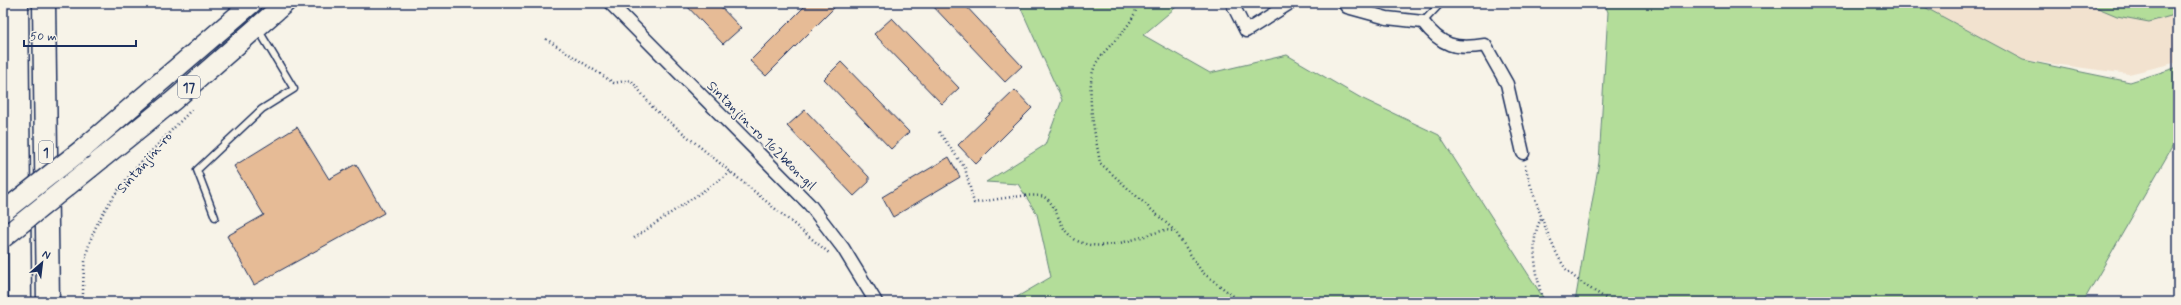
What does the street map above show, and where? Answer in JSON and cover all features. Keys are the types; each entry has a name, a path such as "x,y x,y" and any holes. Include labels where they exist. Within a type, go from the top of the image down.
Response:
{"highway":[{"name":"1","path":"17,3 20,302"},
{"name":"1","path":"44,3 48,302"}],"main road":[{"name":"17","path":"3,212 84,148 252,3"},
{"name":"Sintanjin-ro","path":"3,238 90,168 285,3"}],"street":[{"name":"Sintanjin-ro 162beon-gil","path":"610,3 810,205 843,248 876,302"},
{"path":"1232,3 1246,31 1290,3"},
{"path":"1344,3 1346,7 1387,18 1423,22 1433,36 1454,46 1470,48 1485,45 1507,84 1523,153"}],"lane":[{"path":"1423,22 1439,5"},
{"path":"215,217 197,170 262,109 294,89 257,27"}],"path":[{"path":"1138,3 1136,16 1097,62 1090,86 1100,163 1175,231 1202,272 1242,302"},
{"path":"546,38 614,83 631,80 654,109 832,256"},
{"name":"Sintanjin-ro","path":"84,302 86,256 95,231 105,210 125,182 194,106"},
{"path":"939,132 965,168 974,203 1029,196 1043,197 1051,204 1068,234 1080,243 1091,246 1107,245 1165,230 1175,231"},
{"path":"1523,153 1530,183 1542,216 1564,267 1581,282 1612,302"},
{"path":"634,238 731,172"},
{"path":"1542,216 1535,231 1534,243 1542,302"}],"shaded area":[{"path":"1917,3 2178,3 2178,62 2129,74 2023,60"}],"green space":[{"path":"1181,3 1143,35 1210,73 1287,55 1361,98 1439,135 1546,302 1018,302 1017,297 1051,277 1037,214 1018,184 986,182 1045,145 1062,100 1019,4"},
{"path":"1604,3 1917,3 2023,60 2130,82 2178,67 2178,137 2083,302 1575,302 1599,162 1608,12"},
{"path":"2086,3 2178,3 2178,14 2149,22 2117,16"}],"building":[{"path":"684,3 717,3 741,28 723,44"},
{"path":"808,3 839,3 766,76 750,61"},
{"path":"930,3 963,3 1022,66 1005,82"},
{"path":"892,18 959,88 942,104 874,34"},
{"path":"841,62 909,132 891,149 824,79"},
{"path":"1015,90 1032,108 976,164 958,145"},
{"path":"805,110 869,177 869,182 854,196 787,126"},
{"path":"297,127 329,179 356,164 384,213 254,285 227,236 264,215 234,166"},
{"path":"949,157 960,177 893,217 882,197"}]}
